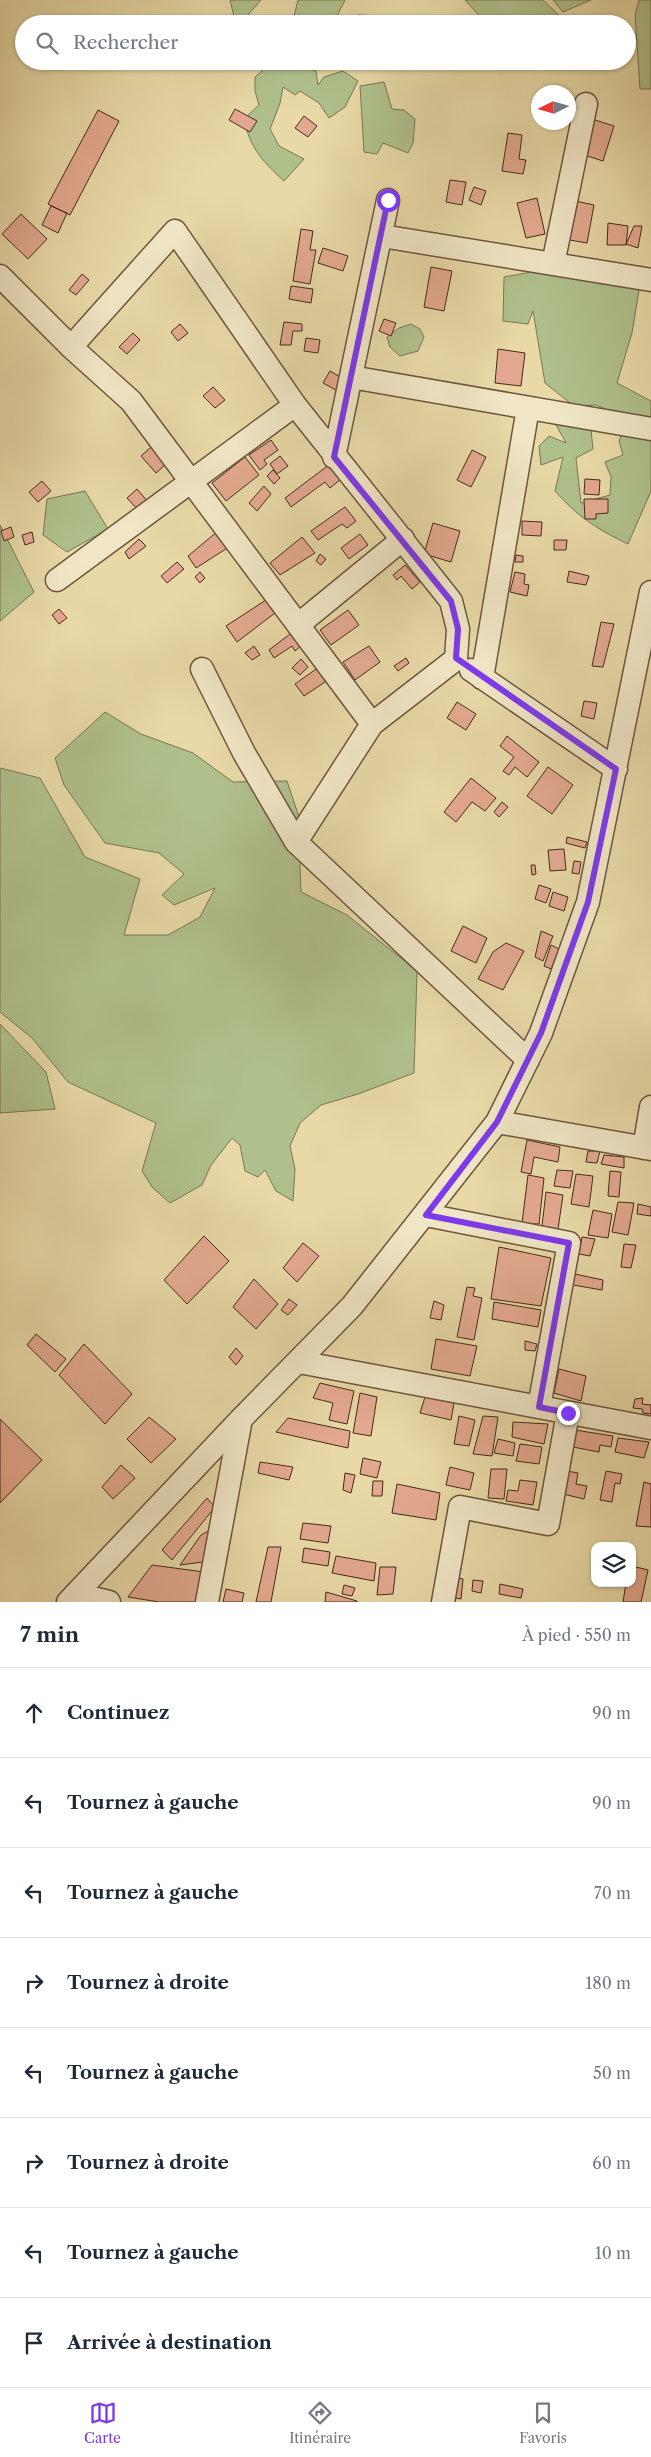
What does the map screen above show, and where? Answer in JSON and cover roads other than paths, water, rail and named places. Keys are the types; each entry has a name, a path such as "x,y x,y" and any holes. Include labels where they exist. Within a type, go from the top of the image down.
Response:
{"street":[{"path":"554,264 586,104"},
{"path":"334,457 382,236 388,200"},
{"path":"71,347 175,231 294,405 451,601 458,629 456,658 372,724 296,842"},
{"path":"382,236 651,280"},
{"path":"0,276 71,347 131,401 372,724"},
{"path":"352,377 651,430"},
{"path":"57,580 294,405"},
{"path":"482,678 528,408"},
{"path":"298,624 403,539"},
{"path":"87,1600 241,1419 352,1306 426,1215 497,1122 528,1060 559,988 588,902 651,592"},
{"path":"456,658 482,678 616,769"},
{"path":"202,669 244,753 296,842 528,1060"},
{"path":"497,1122 647,1148 651,1107"},
{"path":"426,1215 569,1243 539,1407"},
{"path":"299,1362 651,1428"},
{"path":"443,1602 460,1507 548,1524 568,1413"},
{"path":"207,1602 241,1419"}]}
